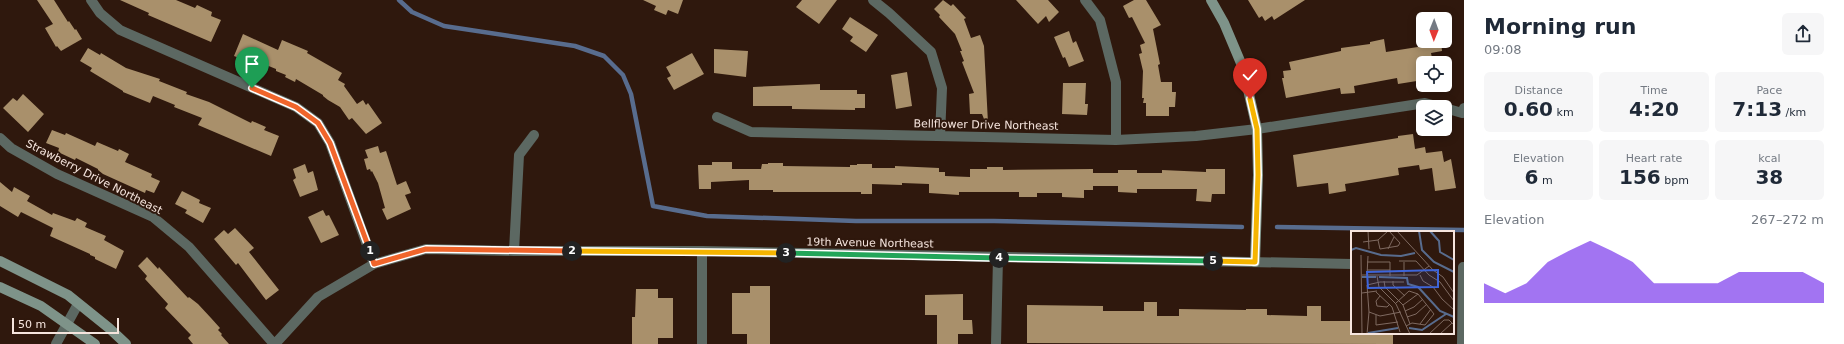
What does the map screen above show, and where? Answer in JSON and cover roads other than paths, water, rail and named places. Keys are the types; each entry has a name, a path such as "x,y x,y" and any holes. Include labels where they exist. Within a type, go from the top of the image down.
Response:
{"street":[{"path":"91,0 100,13 120,30 296,107 318,123 330,143 374,264"},
{"path":"873,0 931,52 942,88 940,136"},
{"path":"1085,0 1100,20 1116,82 1116,140"},
{"path":"1211,0 1224,22 1243,68 1257,129 1258,175 1255,262"},
{"name":"Bellflower Drive Northeast","path":"716,118 751,132 1116,140 1196,136 1257,129 1416,104"},
{"path":"1452,110 1462,113 1464,108"},
{"path":"514,251 519,155 534,135"},
{"name":"Strawberry Drive Northeast","path":"0,138 11,148 58,174 153,217 190,247 274,344"},
{"name":"19th Avenue Northeast","path":"274,344 318,298 374,264 426,249 514,251 702,251 1351,264"},
{"path":"702,251 702,344"},
{"path":"996,344 998,258"},
{"path":"0,261 68,296 126,344"},
{"path":"1460,266 1462,344"},
{"path":"0,287 41,306 95,344"},
{"path":"56,344 78,304"}],"waterway":[{"path":"399,0 412,12 444,26 575,46 604,56 623,75 631,94 653,206 707,216 856,221 994,221 1242,227"},
{"path":"1277,227 1464,230"}]}
